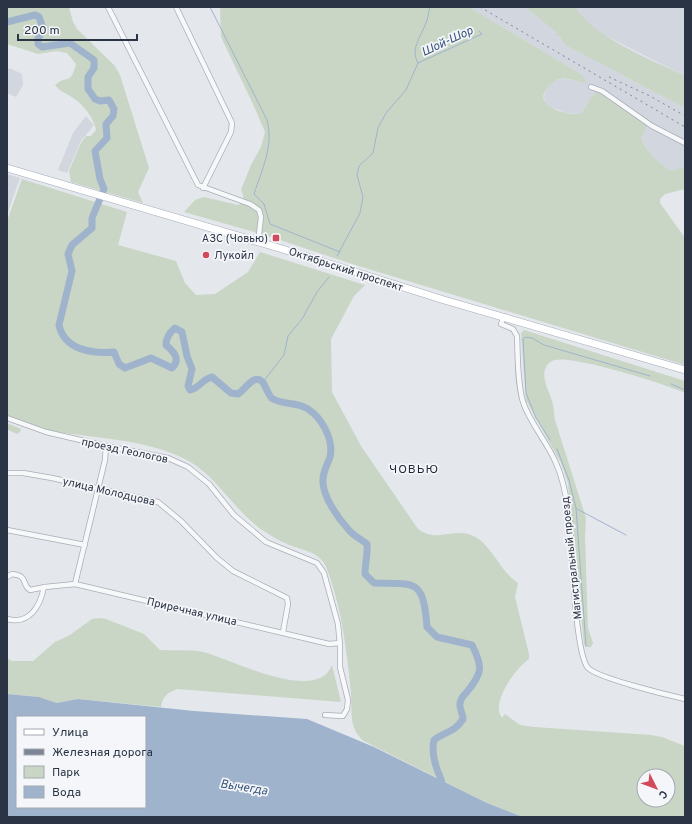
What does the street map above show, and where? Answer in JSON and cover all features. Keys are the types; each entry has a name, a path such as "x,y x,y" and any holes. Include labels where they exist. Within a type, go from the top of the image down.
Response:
{"main road":[{"name":"Октябрьский проспект","path":"7,168 444,300 504,316 685,370"}],"street":[{"path":"108,7 198,185 250,204 259,210 261,217 258,243"},
{"path":"176,7 232,123 230,132 203,188"},
{"path":"591,87 602,91 652,126 685,143"},
{"name":"Магистральный проезд","path":"504,316 501,324 513,329 517,336 519,387 523,403 556,463 561,477 570,523 575,603 584,661 593,672 607,678 685,699"},
{"name":"проезд Геологов","path":"7,418 46,432 168,458 188,467 209,484 234,515 266,542 317,563 324,573 328,583 338,624 340,667 347,696 347,709 343,716 325,715"},
{"path":"75,584 105,460 106,446"},
{"name":"улица Молодцова","path":"7,473 37,476 162,504 233,571 287,598 288,604 283,632"},
{"path":"7,530 85,545"},
{"name":"Приречная улица","path":"7,577 12,574 22,576 30,590 75,584 329,644 340,643"},
{"path":"7,619 20,621 30,616 39,603 44,587"}],"shaded area":[{"path":"469,7 525,7 557,33 563,39 565,45 685,108 685,166 672,171 662,166 650,154 641,138 647,126 594,94 580,114 567,113 550,107 545,103 544,97 545,90 552,82 560,79 568,79 584,83 581,74"},
{"path":"576,7 685,7 685,76 598,32 584,20"},
{"path":"10,68 22,74 23,85 16,97 7,93 7,70"},
{"path":"86,116 94,125 81,141 67,173 58,170 73,133"},
{"path":"7,174 20,178 7,215"}],"green space":[{"path":"7,7 69,7 73,22 77,29 115,66 120,75 149,168 138,192 143,203 71,182 69,171 81,143 86,136 91,136 96,130 93,120 83,106 60,91 55,85 62,80 70,78 76,64 67,53 57,51 38,54 7,44"},
{"path":"220,7 469,7 581,74 586,81 584,83 565,78 559,79 549,85 544,95 544,100 548,105 560,111 580,114 597,92 645,119 647,126 641,138 650,153 662,165 672,171 685,166 685,189 665,194 660,199 660,203 685,238 685,365 352,264 268,236 184,212 195,200 204,197 238,205 242,202 243,197 241,190 251,165 261,147 265,132 221,37"},
{"path":"525,7 576,7 583,18 609,38 624,47 685,76 685,108 565,45 560,36 556,36 557,33"},
{"path":"22,179 127,212 118,245 176,261 185,283 196,295 215,294 248,272 260,252 365,285 354,296 331,339 332,392 361,446 418,529 432,535 464,533 471,535 490,550 506,572 518,583 515,597 529,659 512,677 506,686 499,703 499,711 502,718 505,714 520,725 534,727 651,735 662,737 685,746 685,817 523,817 487,803 362,740 353,726 352,721 351,694 345,642 334,589 327,569 320,558 309,552 282,542 262,530 243,513 208,476 189,461 146,445 29,427 7,420 7,221"},
{"path":"524,330 685,381 685,393 620,371 565,360 551,361 548,363 544,372 545,381 552,400 555,420 586,518 585,536 588,628 593,643 591,647 586,647 584,644 568,483 561,463 526,400 521,333"},
{"path":"9,424 21,429 20,432 17,434 8,430 7,425"},
{"path":"100,618 144,634 160,650 203,652 272,676 291,680 309,681 323,676 332,665 341,702 177,689 166,695 161,707 78,699 57,703 39,697 7,694 7,658 12,661 33,661 55,642 70,635 92,619"}],"water":[{"name":"Вычегда","path":"7,694 39,697 57,703 78,699 194,711 307,719 374,747 487,803 523,817 7,817"}],"waterway":[{"path":"210,7 267,120 269,130 268,148 254,194 264,204 270,224 340,252"},
{"path":"418,63 415,49 427,21 430,7"},
{"path":"7,22 35,15 39,17 43,28 38,39 38,44 42,47 70,43 94,60 94,68 88,77 88,89 95,99 100,101 109,100 114,109 113,116 106,124 107,138 95,151 100,179 104,189 92,218 92,228 72,245 68,254 72,271 59,325 62,333 67,340 80,349 97,352 114,352 119,364 125,368 151,358 172,368 175,365 176,359 172,350 166,345 166,342 168,336 175,328 182,332 187,356 192,369 188,386 190,390 212,377 231,393 238,394 252,381 258,379 261,380 273,399 304,407 318,418 326,430 331,450 323,476 324,489 332,508 340,519 352,533 367,544 365,574 374,583 400,584 415,587 420,592 423,600 427,627 437,637 472,645 478,659 480,670 476,680 463,696 461,701 460,707 463,719 456,727 434,740 434,756 442,784 440,791"},
{"name":"Шой-Шор","path":"337,256 360,213 363,197 357,175 359,166 373,153 378,128 386,113 406,90 418,63 482,34 479,31"},
{"name":"Шой-Шор","path":"263,382 284,355 288,336 302,319 317,292 329,277"},
{"path":"550,440 536,418 526,393 523,339 525,337 532,338 544,345 650,376"},
{"path":"671,384 685,390"},
{"path":"557,449 569,480 576,508 586,646"},
{"path":"577,509 626,535"}],"railway":[{"path":"480,7 685,127"},
{"path":"609,77 650,96 685,116"}],"place":[{"name":"АЗС (Човью)","path":"276,238"},
{"name":"Лукойл","path":"206,255"}],"district":[{"name":"ЧОВЬЮ","path":"414,469"}]}
